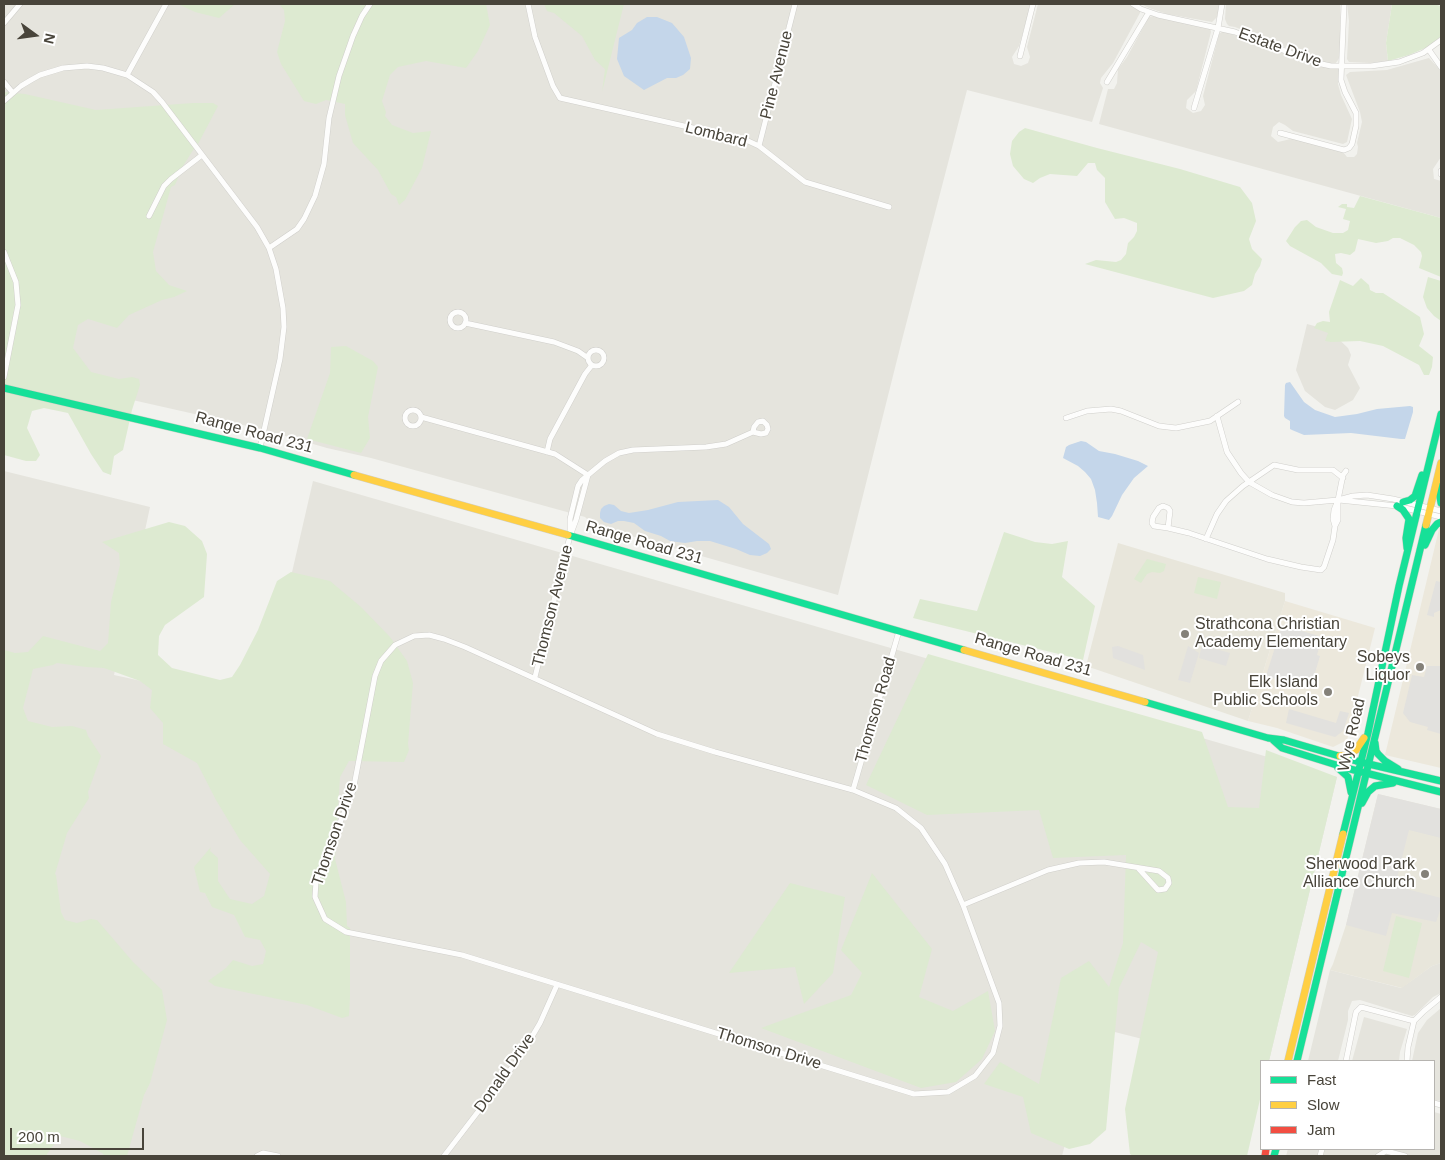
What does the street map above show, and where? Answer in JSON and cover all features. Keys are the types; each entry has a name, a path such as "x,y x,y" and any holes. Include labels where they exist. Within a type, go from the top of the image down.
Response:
{"main road":[{"name":"Range Road 231","path":"4,388 260,448 1273,740 1284,740 1337,756 1441,781"},
{"name":"Wye Road","path":"1288,1060 1368,733 1386,642 1441,414"},
{"name":"Wye Road","path":"1297,1060 1441,463"},
{"path":"1407,553 1406,538 1409,519 1400,504 1414,496 1429,464"},
{"path":"1438,479 1441,503"},
{"path":"1418,559 1432,530 1441,522"},
{"path":"1337,756 1347,756 1356,750 1368,733"},
{"path":"1375,739 1378,754 1402,772"},
{"name":"Range Road 231","path":"1273,740 1282,748 1332,764 1441,792"},
{"path":"1332,764 1343,771 1348,777 1352,797"},
{"path":"1357,812 1368,792 1375,786 1400,782"}],"street":[{"path":"4,23 20,4"},
{"path":"127,75 166,4"},
{"path":"269,248 296,229 304,219 312,202 321,178 329,118 339,76 353,36 370,4"},
{"name":"Lombard","path":"528,4 535,38 553,86 560,98 746,140 759,146 805,182 889,207"},
{"name":"Pine Avenue","path":"759,146 795,4"},
{"path":"1020,56 1033,4"},
{"name":"Estate Drive","path":"1133,4 1158,15 1253,38 1317,63 1331,66 1392,64 1416,57 1429,50 1441,40"},
{"name":"Estate Drive","path":"1194,108 1218,28 1222,4"},
{"name":"Estate Drive","path":"1280,133 1344,150 1351,146 1357,119 1343,86 1341,66 1344,4"},
{"path":"1107,82 1149,12"},
{"path":"1429,50 1441,67"},
{"path":"4,101 21,86 40,75 63,68 87,66 103,68 127,75 158,97 257,227 269,248 276,269 281,288 284,326 280,359 260,448"},
{"path":"4,82 13,92"},
{"path":"149,216 164,186 202,155"},
{"path":"4,252 16,282 18,305 4,377"},
{"path":"466,323 554,342 578,351 588,358 592,365"},
{"path":"588,358 594,350 600,351 603,355 604,360 601,364 592,365"},
{"path":"547,452 550,439 585,374 592,365"},
{"path":"1066,418 1087,411 1112,409 1159,426 1176,428 1210,421 1238,402"},
{"path":"1217,416 1225,446 1233,463 1249,482 1264,492 1292,502 1304,503 1338,500 1347,496 1367,495 1429,511 1441,517"},
{"path":"421,417 554,454 588,475"},
{"name":"Thomson Avenue","path":"535,678 570,536 570,519 578,486 582,480 605,460 619,453 633,450 719,446 754,432"},
{"path":"1206,540 1220,508 1249,482 1272,466 1277,464 1298,470 1333,470 1343,478"},
{"path":"1168,528 1170,511 1163,506 1159,508 1153,517 1152,523 1154,526 1168,528 1267,559 1319,570 1324,567 1335,534 1335,526 1338,520 1338,500 1346,471"},
{"path":"1429,511 1441,511"},
{"name":"Thomson Road","path":"853,790 899,631"},
{"name":"Thomson Drive","path":"429,635 465,647 535,678 657,734 853,790 896,808 921,828 946,864 999,1003 1000,1026 993,1053 975,1076 948,1092 914,1094 462,955 346,932 325,919 315,898 316,880 353,791 375,676 381,661 395,645 414,636 429,635"},
{"path":"963,905 1048,870 1079,863 1104,862 1159,871 1168,878 1165,889 1158,890 1138,868"},
{"name":"Donald Drive","path":"444,1156 520,1057 540,1023 557,985"},
{"path":"1406,1060 1414,1021 1441,997"},
{"path":"1346,1060 1356,1012 1361,1007 1414,1021"},
{"path":"1378,1156 1386,1151 1404,1156"},
{"path":"257,1156 263,1152 278,1156"}],"shaded area":[{"path":"4,4 1031,4 1019,46 1012,57 1014,64 1021,66 1028,63 1030,57 1027,47 1038,4 1129,4 1141,11 1113,63 1101,78 1100,83 1103,88 1092,122 967,90 838,595 593,525 585,517 371,458 327,448 261,429 4,371"},
{"path":"1141,4 1220,4 1217,17 1212,22 1167,14"},
{"path":"1226,4 1340,4 1340,56 1335,64 1329,65 1229,26 1225,19"},
{"path":"1347,4 1392,4 1386,43 1388,61 1370,63 1349,62 1347,59 1349,21"},
{"path":"1153,16 1210,28 1211,32 1196,91 1187,100 1186,108 1193,113 1201,111 1205,105 1203,96 1219,34 1223,31 1318,65 1339,69 1338,84 1352,119 1347,142 1343,144 1293,131 1279,122 1273,127 1271,136 1278,142 1295,138 1343,152 1347,157 1354,157 1357,154 1357,143 1362,122 1346,75 1350,72 1387,70 1429,58 1441,71 1441,157 1433,169 1434,179 1441,181 1441,218 1099,124 1108,89 1114,89 1117,83 1118,69 1127,57 1149,17"},
{"path":"1307,324 1329,330 1348,348 1351,355 1348,365 1360,388 1353,400 1335,410 1325,407 1305,391 1296,370"},
{"path":"4,471 150,507 114,675 261,707 313,481 1337,777 1269,1060 1260,1060 1260,1069 1095,1027 1062,1156 4,1156"},
{"path":"1441,526 1441,768 1385,755"},
{"name":"Strathcona Christian Academy Elementary","path":"1118,543 1285,593 1285,601 1248,721 1086,666"},
{"path":"1436,581 1441,582 1441,610 1434,613 1434,617 1427,615"},
{"path":"1285,601 1375,628 1347,740 1333,747 1277,728 1248,721"},
{"path":"1282,625 1322,637 1317,655 1320,656 1311,686 1306,684 1305,688 1266,676"},
{"path":"1202,645 1230,653 1226,666 1199,658"},
{"path":"1118,646 1143,655 1145,670 1113,658 1112,647"},
{"path":"1188,646 1199,653 1190,683 1178,680"},
{"path":"1427,666 1441,666 1441,734 1427,730 1428,727 1410,722 1403,713 1412,675 1424,677"},
{"path":"1289,709 1336,723 1340,711 1349,713 1343,731 1335,737 1286,723"},
{"path":"1378,794 1441,809 1441,963 1432,966 1402,988 1330,970 1346,925"},
{"path":"1378,794 1441,809 1441,838 1409,830 1395,886 1441,898 1441,908 1436,922 1392,913 1386,936 1346,925"},
{"path":"1441,963 1441,993 1433,997 1415,1015 1412,1016 1360,1000 1352,1001 1348,1011 1348,1020 1338,1060 1308,1060 1330,970 1401,988 1432,966"},
{"path":"1441,1008 1441,1101 1435,1100 1435,1060 1412,1060 1418,1033 1427,1020"},
{"path":"1364,1017 1407,1029 1399,1060 1352,1060"},
{"path":"1435,1112 1441,1114 1441,1156 1286,1156 1288,1150 1435,1150"}],"green space":[{"path":"178,4 235,4 219,18 195,12"},
{"path":"279,4 486,4 490,25 478,51 466,68 426,61 398,67 390,75 382,101 386,112 385,116 392,125 413,133 431,131 422,168 405,200 399,205 396,197 391,194 378,170 353,143 345,115 345,104 326,100 316,104 304,101 281,64 277,52 285,21 284,10"},
{"path":"544,4 624,4 602,92 605,69 595,60 582,36 554,13 547,11"},
{"path":"1392,4 1433,4 1441,6 1441,36 1430,46 1388,61 1386,43"},
{"path":"4,92 25,94 96,110 193,103 213,103 218,106 198,144 183,166 175,185 171,187 153,252 156,271 169,285 187,291 129,315 117,328 88,319 78,325 73,348 91,372 119,379 132,377 139,379 140,385 123,450 114,456 111,475 103,472 68,413 44,408 32,411 27,428 40,455 36,461 26,461 4,455"},
{"path":"1025,128 1240,187 1252,203 1256,221 1249,239 1252,249 1262,259 1252,285 1244,291 1213,298 1085,264 1096,260 1116,262 1121,260 1126,254 1128,243 1137,231 1137,223 1124,218 1115,219 1105,202 1105,178 1097,170 1095,163 1088,163 1077,176 1050,174 1033,183 1024,179 1013,166 1010,154 1012,141"},
{"path":"1360,196 1441,218 1441,277 1419,268 1421,252 1414,245 1400,238 1376,243 1358,239 1355,251 1350,255 1335,254 1336,263 1342,268 1342,276 1332,274 1321,263 1290,246 1286,241 1301,221 1307,220 1316,227 1333,233 1343,233 1348,230 1350,221 1343,219 1346,209 1338,207 1342,204 1347,204 1347,207 1354,208"},
{"path":"1428,277 1441,281 1441,321 1427,308 1423,297"},
{"path":"1361,278 1369,285 1370,290 1376,293 1383,293 1420,317 1424,334 1419,346 1433,357 1429,375 1424,375 1419,365 1383,346 1360,341 1325,341 1328,333 1314,328 1317,323 1323,321 1330,322 1329,312 1340,280 1353,286"},
{"path":"346,346 373,361 378,367 368,417 370,438 361,453 307,439 330,373 331,347"},
{"path":"169,522 185,526 202,541 207,554 204,597 165,625 159,636 158,655 172,668 220,680 232,677 258,630 277,581 291,572 330,581 361,607 390,637 407,661 413,683 409,750 404,762 349,761 340,777 335,859 346,902 347,926 350,928 349,1016 342,1018 307,1005 215,986 208,981 226,968 233,960 252,966 263,964 266,951 260,940 245,937 234,915 212,907 205,893 200,892 194,867 211,847 210,851 218,858 218,881 230,899 252,904 264,896 270,874 240,840 197,763 163,744 163,723 150,708 152,690 140,681 104,668 57,663 33,669 23,708 28,721 52,727 72,726 86,730 101,756 88,792 89,798 67,833 55,874 61,912 65,920 77,923 91,919 97,920 133,962 162,990 167,1020 127,1156 105,1156 80,1141 60,1136 47,1156 4,1156 4,650 15,653 28,652 43,636 100,651 108,643 111,602 120,565 119,553 102,542"},
{"path":"1004,532 1035,542 1052,544 1068,541 1062,577 1095,606 1083,660 913,618 920,599 977,611"},
{"path":"1147,559 1166,564 1164,571 1147,574 1141,583 1134,579"},
{"path":"1198,577 1221,582 1217,599 1194,593"},
{"path":"928,654 1202,732 1228,807 1259,808 1266,750 1337,777 1269,1060 1260,1060 1260,1099 1247,1156 1133,1156 1130,1154 1125,1109 1158,952 1141,942 1119,988 1106,1130 1090,1144 1069,1149 1031,1133 1023,1097 984,1084 1000,1062 1039,1084 1061,978 1089,961 1109,987 1123,943 1126,855 1053,858 1039,810 927,815 866,785"},
{"path":"872,873 932,949 919,997 953,1011 988,991 995,1031 982,1059 956,1082 921,1088 761,1028 851,995 862,973 841,950"},
{"path":"790,883 845,897 833,973 804,1004 795,967 729,973"},
{"path":"1396,916 1422,923 1409,978 1383,971"}],"water":[{"path":"647,17 657,17 672,23 684,37 691,58 690,69 683,75 676,78 667,78 644,90 624,76 617,59 619,38"},
{"path":"1290,382 1304,402 1315,410 1335,417 1377,409 1413,407 1405,439 1351,433 1304,435 1292,430 1290,429 1290,421 1284,416 1285,385"},
{"path":"1081,441 1086,442 1099,451 1138,461 1148,466 1134,478 1122,495 1109,520 1098,517 1095,490 1091,479 1078,466 1063,458 1066,447"},
{"path":"718,500 729,507 743,524 769,544 771,549 767,553 760,556 750,555 710,541 685,543 670,541 645,531 634,523 618,521 611,524 604,522 600,518 601,509 609,504 629,513 678,502"}],"traffic: fast":[{"path":"4,388 260,448 354,475"},
{"path":"1343,834 1368,733 1399,586 1441,414"},
{"path":"1403,502 1415,496 1422,475"},
{"path":"1438,486 1441,503"},
{"path":"1397,506 1403,510 1409,519 1406,538 1407,548"},
{"path":"1425,545 1432,530 1441,522"},
{"path":"1297,1060 1426,525"},
{"path":"568,535 964,650"},
{"path":"1145,702 1268,738 1284,740 1356,761 1441,781"},
{"path":"1273,740 1282,748 1346,768 1441,792"},
{"path":"1375,743 1378,754 1398,769"},
{"path":"1338,768 1348,777 1351,792"},
{"path":"1362,803 1368,792 1375,786 1393,783"},
{"path":"1274,1156 1276,1150"}],"traffic: slow":[{"path":"1426,525 1441,463"},
{"path":"354,475 568,535"},
{"path":"964,650 1145,702"},
{"path":"1340,756 1347,755 1356,750 1364,738"},
{"path":"1288,1060 1343,834"}],"traffic: jam":[{"path":"1265,1156 1266,1150"}],"place":[{"name":"Strathcona Christian Academy Elementary","path":"1185,634"},
{"name":"Sobeys Liquor","path":"1420,667"},
{"name":"Elk Island Public Schools","path":"1328,692"},
{"name":"Sherwood Park Alliance Church","path":"1425,874"}]}
